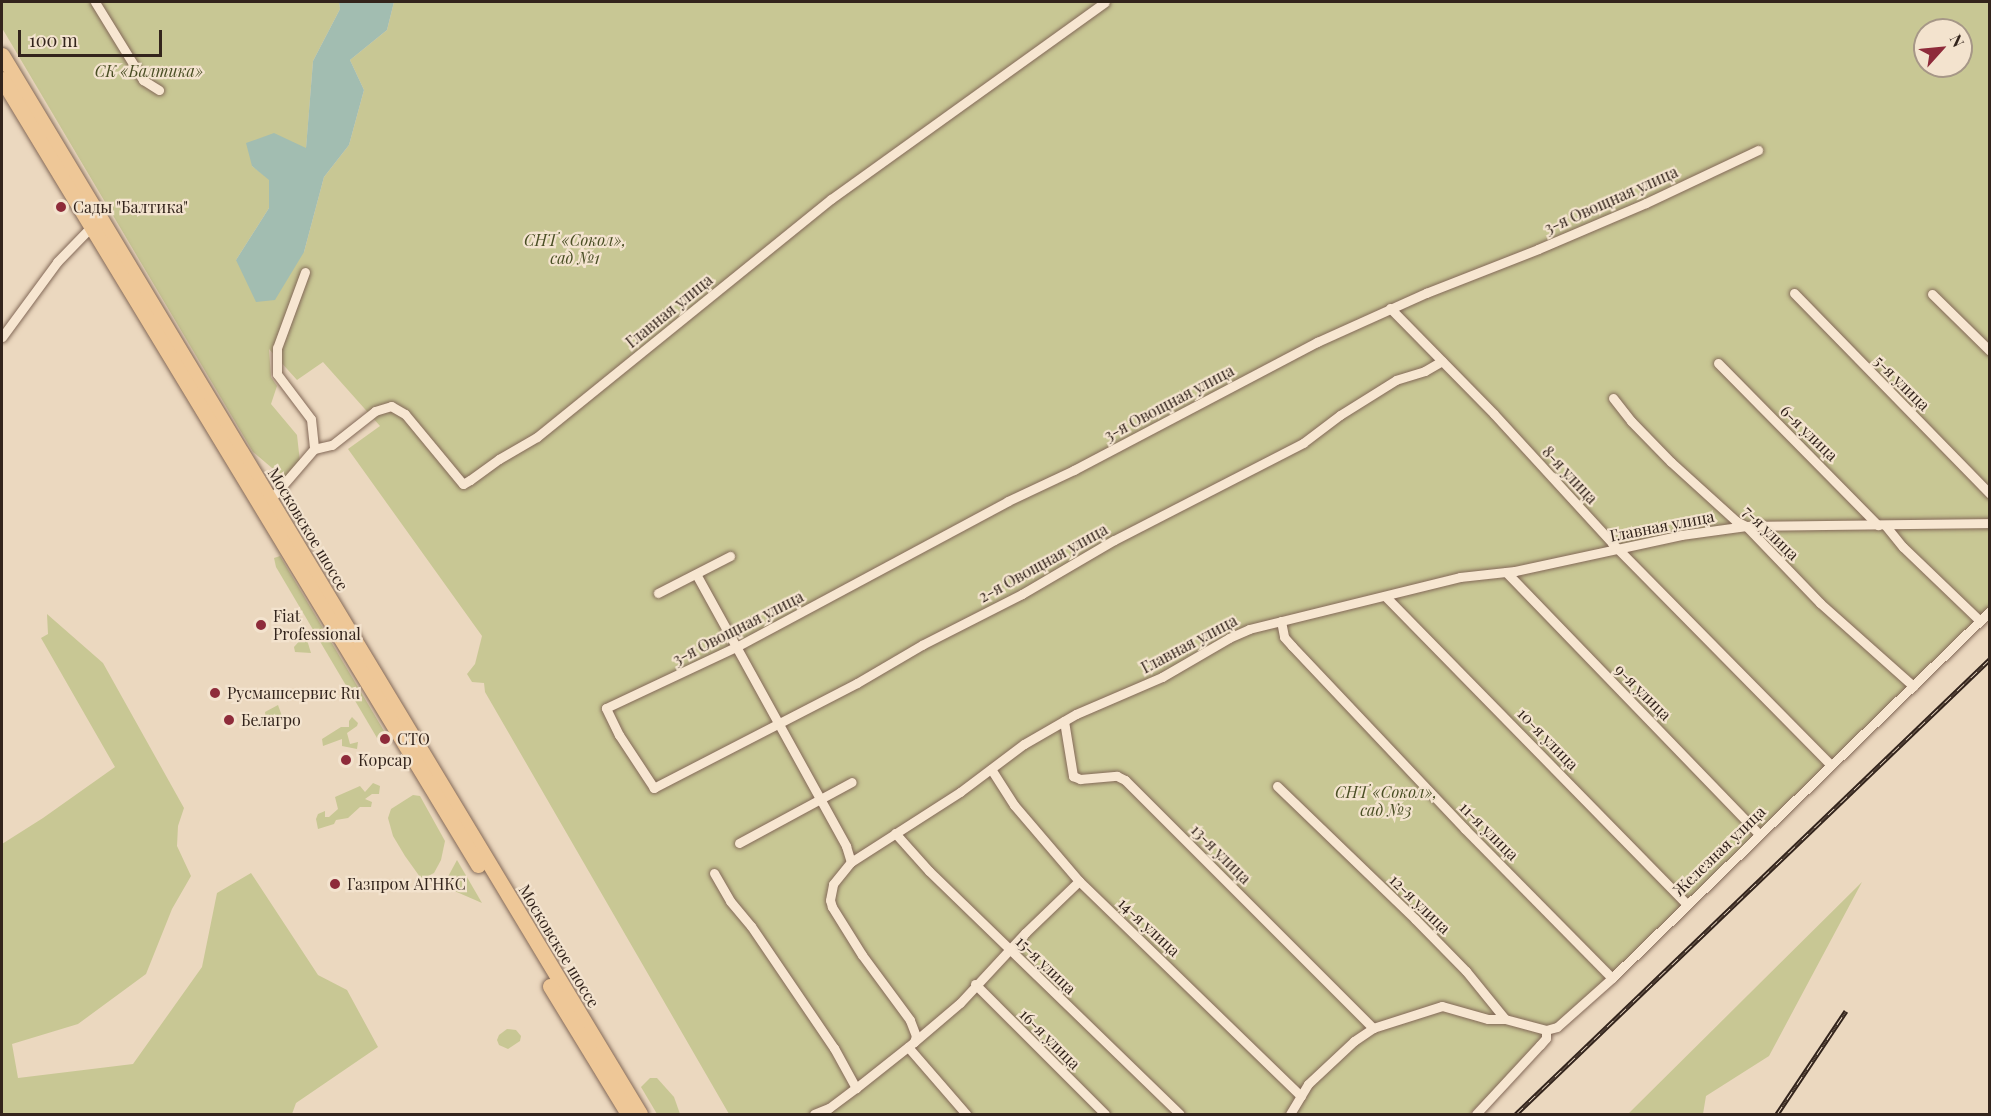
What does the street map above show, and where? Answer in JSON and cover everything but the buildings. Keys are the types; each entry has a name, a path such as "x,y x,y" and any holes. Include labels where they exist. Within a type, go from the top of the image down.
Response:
{"main road":[{"name":"Московское шоссе","path":"2,55 96,225 617,1087 640,1114"},
{"name":"Московское шоссе","path":"2,79 270,500 617,1087 628,1114"}],"street":[{"path":"95,2 143,80 159,90"},
{"name":"Главная улица","path":"270,500 314,449 332,445 375,411 391,406 405,414 463,484 470,480 499,459 537,437 831,199 1105,2"},
{"name":"3-я Овощная улица","path":"654,788 619,735 606,708 738,646 1008,501 1084,465 1317,342 1470,274 1538,249 1646,203 1758,150"},
{"path":"2,337 57,262 96,225"},
{"path":"305,272 276,348 276,374 310,419 314,449"},
{"name":"5-я улица","path":"1794,293 1989,494"},
{"path":"1932,294 1989,351"},
{"name":"8-я улица","path":"1390,308 1619,550 1830,764"},
{"name":"2-я Овощная улица","path":"654,788 1022,594 1114,540 1303,443 1340,415 1396,380 1425,371 1442,361"},
{"name":"6-я улица","path":"1718,363 1979,620"},
{"name":"7-я улица","path":"1613,398 1631,421 1671,462 1737,521 1746,526 1820,603 1913,686"},
{"name":"Главная улица","path":"911,1044 914,1028 862,955 830,900 833,884 851,862 960,792 1024,744 1064,721 1162,677 1229,638 1281,621 1460,577 1506,572 1619,550 1681,535 1746,526 1989,523"},
{"path":"658,593 730,556"},
{"name":"9-я улица","path":"1506,572 1758,833"},
{"path":"696,574 738,646 846,846 851,862"},
{"name":"10-я улица","path":"1386,597 1686,903"},
{"name":"Железная улица","path":"1476,1114 1546,1038 1546,1030 1557,1027 1612,978 1686,903 1989,611"},
{"name":"11-я улица","path":"1281,621 1284,637 1292,646 1465,829 1612,978"},
{"name":"13-я улица","path":"1064,721 1073,776 1080,779 1117,776 1125,780 1373,1028"},
{"name":"14-я улица","path":"991,769 1014,805 1079,881 1301,1095"},
{"path":"739,843 852,782"},
{"name":"12-я улица","path":"1277,786 1423,927 1466,971 1505,1019"},
{"name":"15-я улица","path":"895,833 929,872 1180,1114"},
{"path":"714,873 730,901 751,926 834,1048 856,1088"},
{"path":"814,1114 829,1108 856,1088 960,1003 975,984 1079,881"},
{"name":"16-я улица","path":"975,984 1105,1114"},
{"path":"1290,1114 1308,1084 1337,1056 1373,1028 1442,1006 1488,1019 1505,1019 1546,1030"},
{"path":"911,1044 966,1114"}],"green space":[{"path":"2,2 339,2 340,9 313,61 306,149 252,166 269,179 269,208 236,260 304,252 324,177 349,145 364,90 350,60 387,30 394,2 1989,2 1989,616 1469,1114 729,1114 485,692 484,683 472,682 467,674 475,664 482,636 348,449 380,426 323,362 297,380 269,349 271,377 277,386 271,404 297,435 300,462 285,479 253,452 2,28"},
{"path":"280,556 390,741 388,746 380,743 276,567 274,558"},
{"path":"47,614 103,663 184,808 178,826 177,846 191,876 172,909 146,974 78,1024 12,1044 18,1078 133,1064 202,967 217,893 251,873 318,975 347,990 378,1047 296,1103 292,1114 2,1114 2,844 115,767 41,638 48,634"},
{"path":"302,638 307,640 311,653 295,652 294,647"},
{"path":"278,705 283,719 275,728 266,721 265,712"},
{"path":"352,717 358,723 347,733 350,744 358,742 357,749 342,746 342,739 323,746 322,739 341,727 349,727"},
{"path":"373,783 380,786 379,794 372,794 365,799 372,802 371,807 360,807 348,818 336,820 334,824 318,829 316,819 318,814 325,811 325,817 329,817 338,809 335,797 360,786 365,792"},
{"path":"413,795 420,796 445,841 441,860 434,873 424,878 420,877 393,836 388,818 391,809"},
{"path":"457,860 482,903 443,886"},
{"path":"1862,882 1769,1056 1706,1096 1703,1114 1628,1114"},
{"path":"507,1029 516,1030 521,1036 520,1041 508,1049 499,1045 497,1040 499,1035"},
{"path":"650,1078 657,1078 674,1097 680,1114 657,1114 641,1087"}],"shaded area":[{"path":"339,2 394,2 387,30 350,60 364,90 349,145 324,177 304,252 275,300 256,302 236,260 269,208 269,180 252,166 246,143 274,133 306,148 313,61 340,9"}],"railway":[{"path":"1516,1114 1990,659"},
{"path":"1777,1114 1846,1011"}],"place":[{"name":"Сады \"Балтика\"","path":"61,207"},
{"name":"Fiat Professional","path":"261,625"},
{"name":"Русмашсервис Ru","path":"215,693"},
{"name":"Белагро","path":"229,720"},
{"name":"СТО","path":"385,739"},
{"name":"Корсар","path":"346,760"},
{"name":"Газпром АГНКС","path":"335,884"}],"park label":[{"name":"СК «Балтика»","path":"149,71"},
{"name":"СНТ «Сокол», сад №1","path":"575,249"},
{"name":"СНТ «Сокол», сад №3","path":"1386,801"}]}
